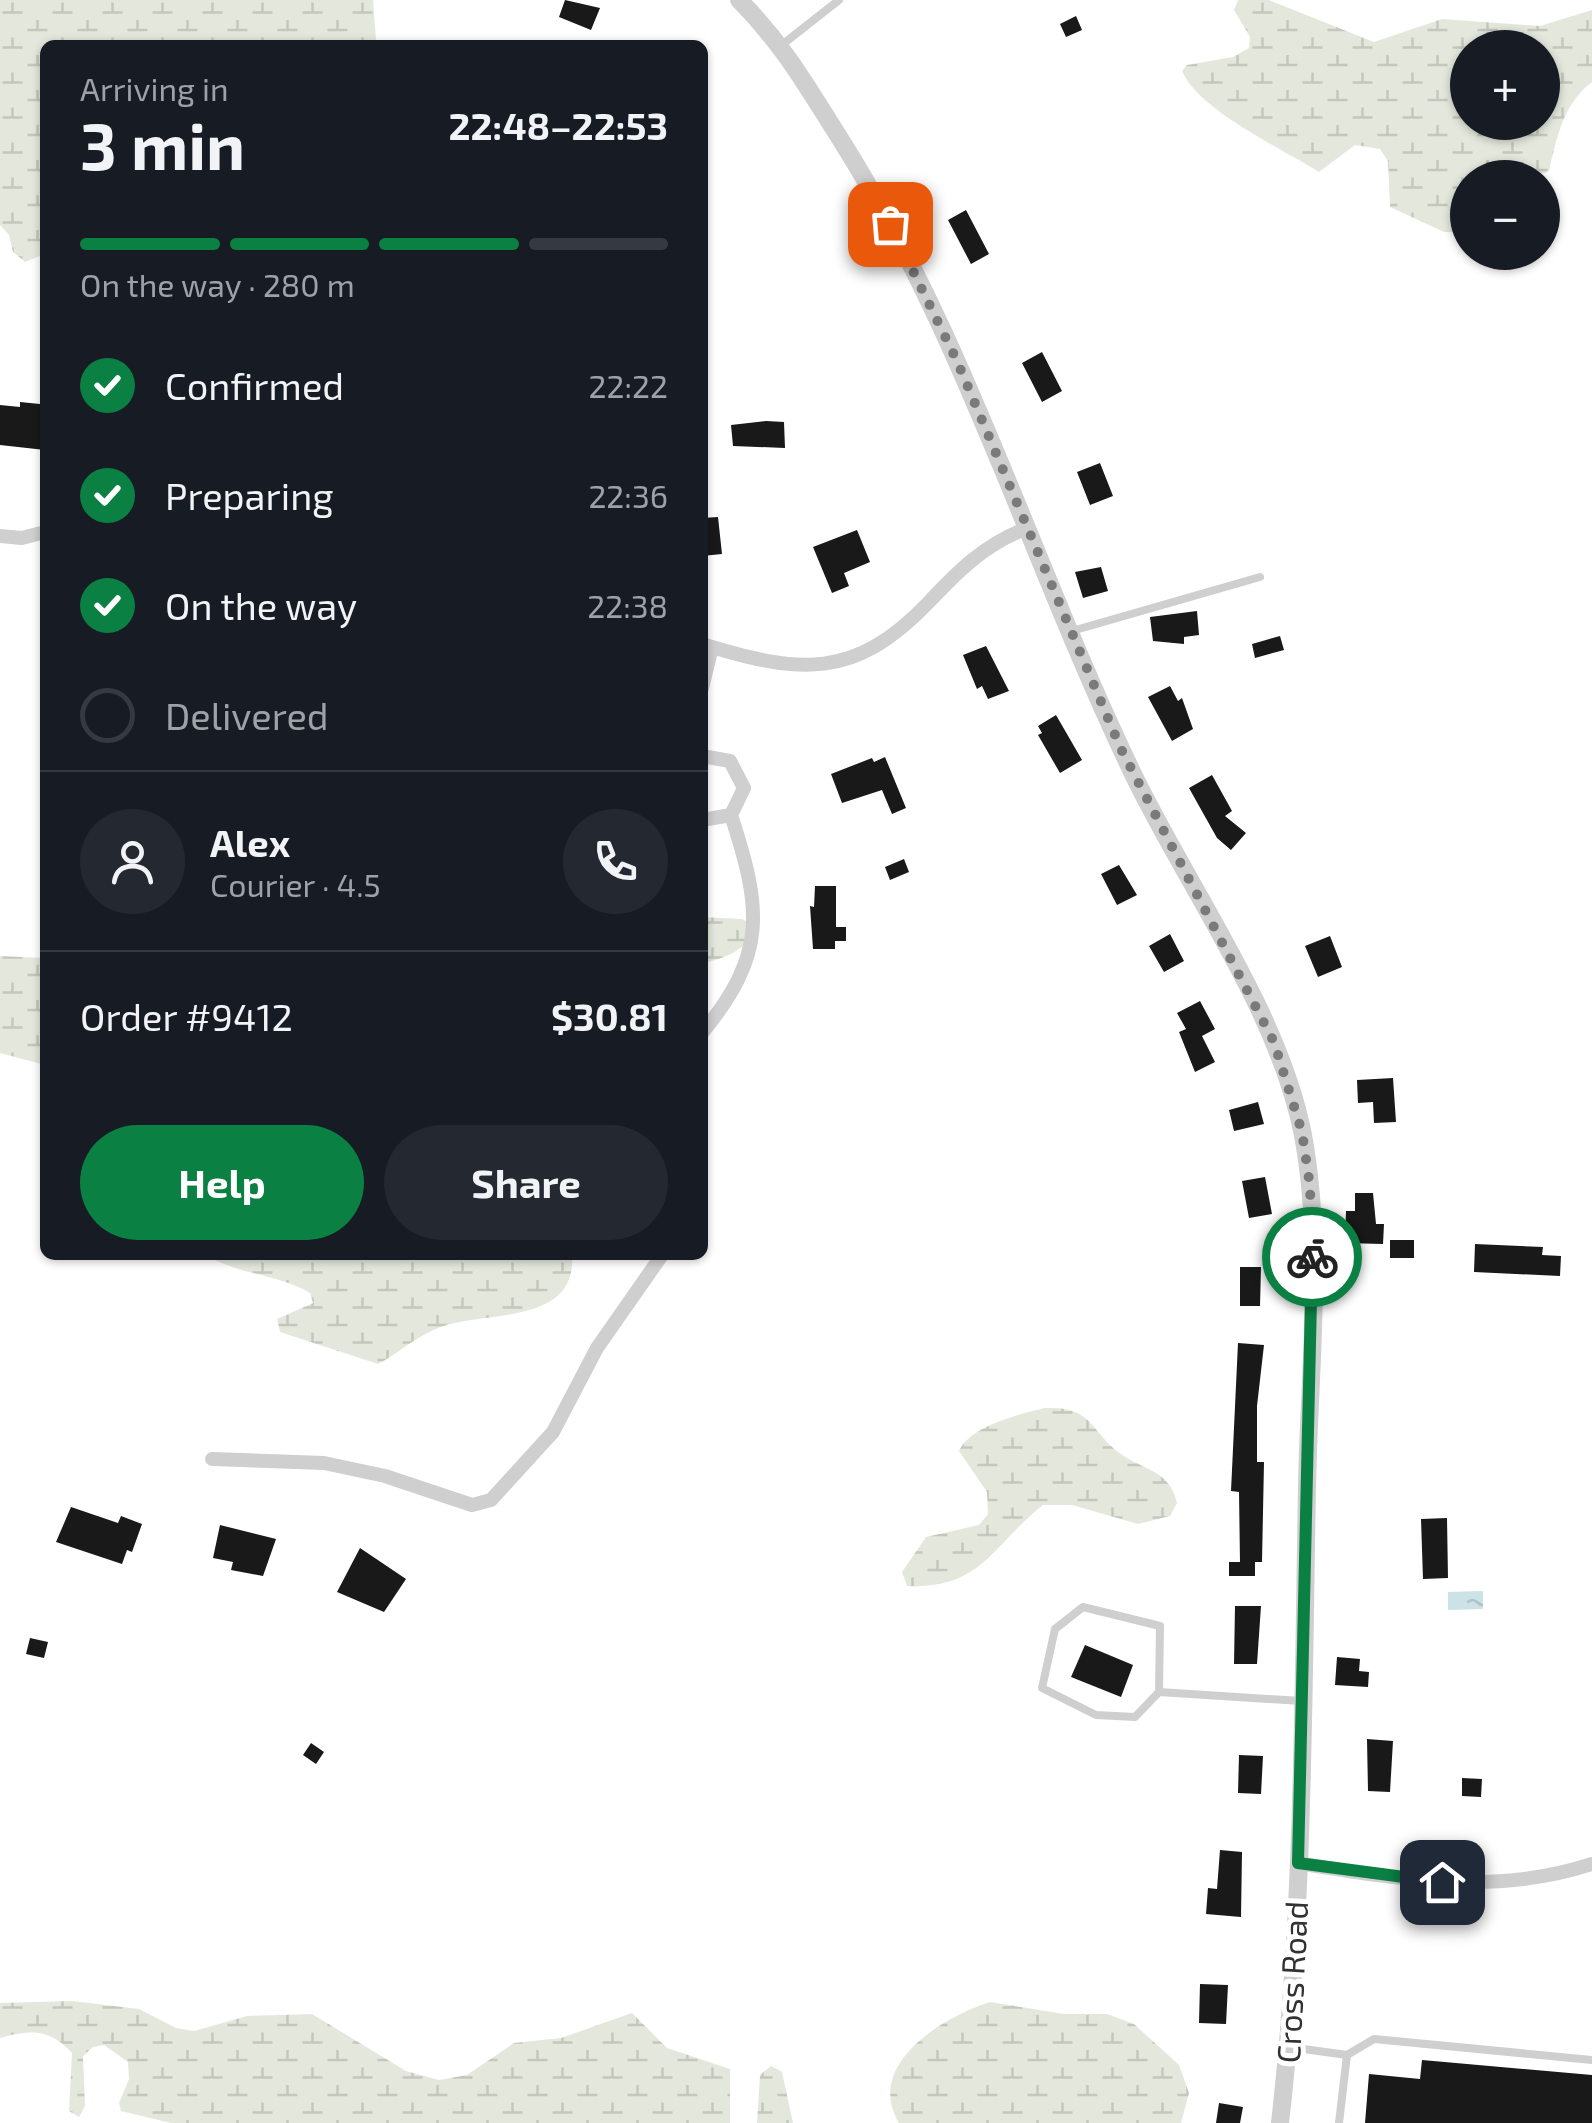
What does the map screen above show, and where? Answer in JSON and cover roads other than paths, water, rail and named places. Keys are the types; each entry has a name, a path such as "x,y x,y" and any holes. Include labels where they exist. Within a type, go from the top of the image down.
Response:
{"street":[{"name":"Cross Road","path":"739,0 782,44 873,190 957,361 1025,529 1136,780 1274,1042 1302,1132 1312,1247 1298,1863 1289,2046 1280,2123"},
{"path":"708,646 816,666 857,657 889,642 993,542 1025,529"},
{"path":"0,536 22,538 40,533"},
{"path":"708,757 730,761 743,777 743,798 731,815 708,820"},
{"path":"708,1026 734,995 752,950 745,856 731,815"},
{"path":"212,1460 324,1464 385,1476 472,1505 492,1500 553,1432 598,1348 659,1260"},
{"path":"1298,1863 1383,1876 1472,1883 1539,1879 1592,1864"}],"lane":[{"path":"782,44 839,0"},
{"path":"1070,632 1260,577"},
{"path":"1083,1606 1160,1626 1159,1692 1135,1717 1096,1715 1042,1688 1056,1629 1083,1606"},
{"path":"1159,1692 1301,1702"},
{"path":"1289,2046 1347,2055 1374,2039 1592,2060"},
{"path":"1339,2123 1347,2055"}],"water":[{"path":"1483,1591 1483,1609 1448,1610 1448,1592"}]}
